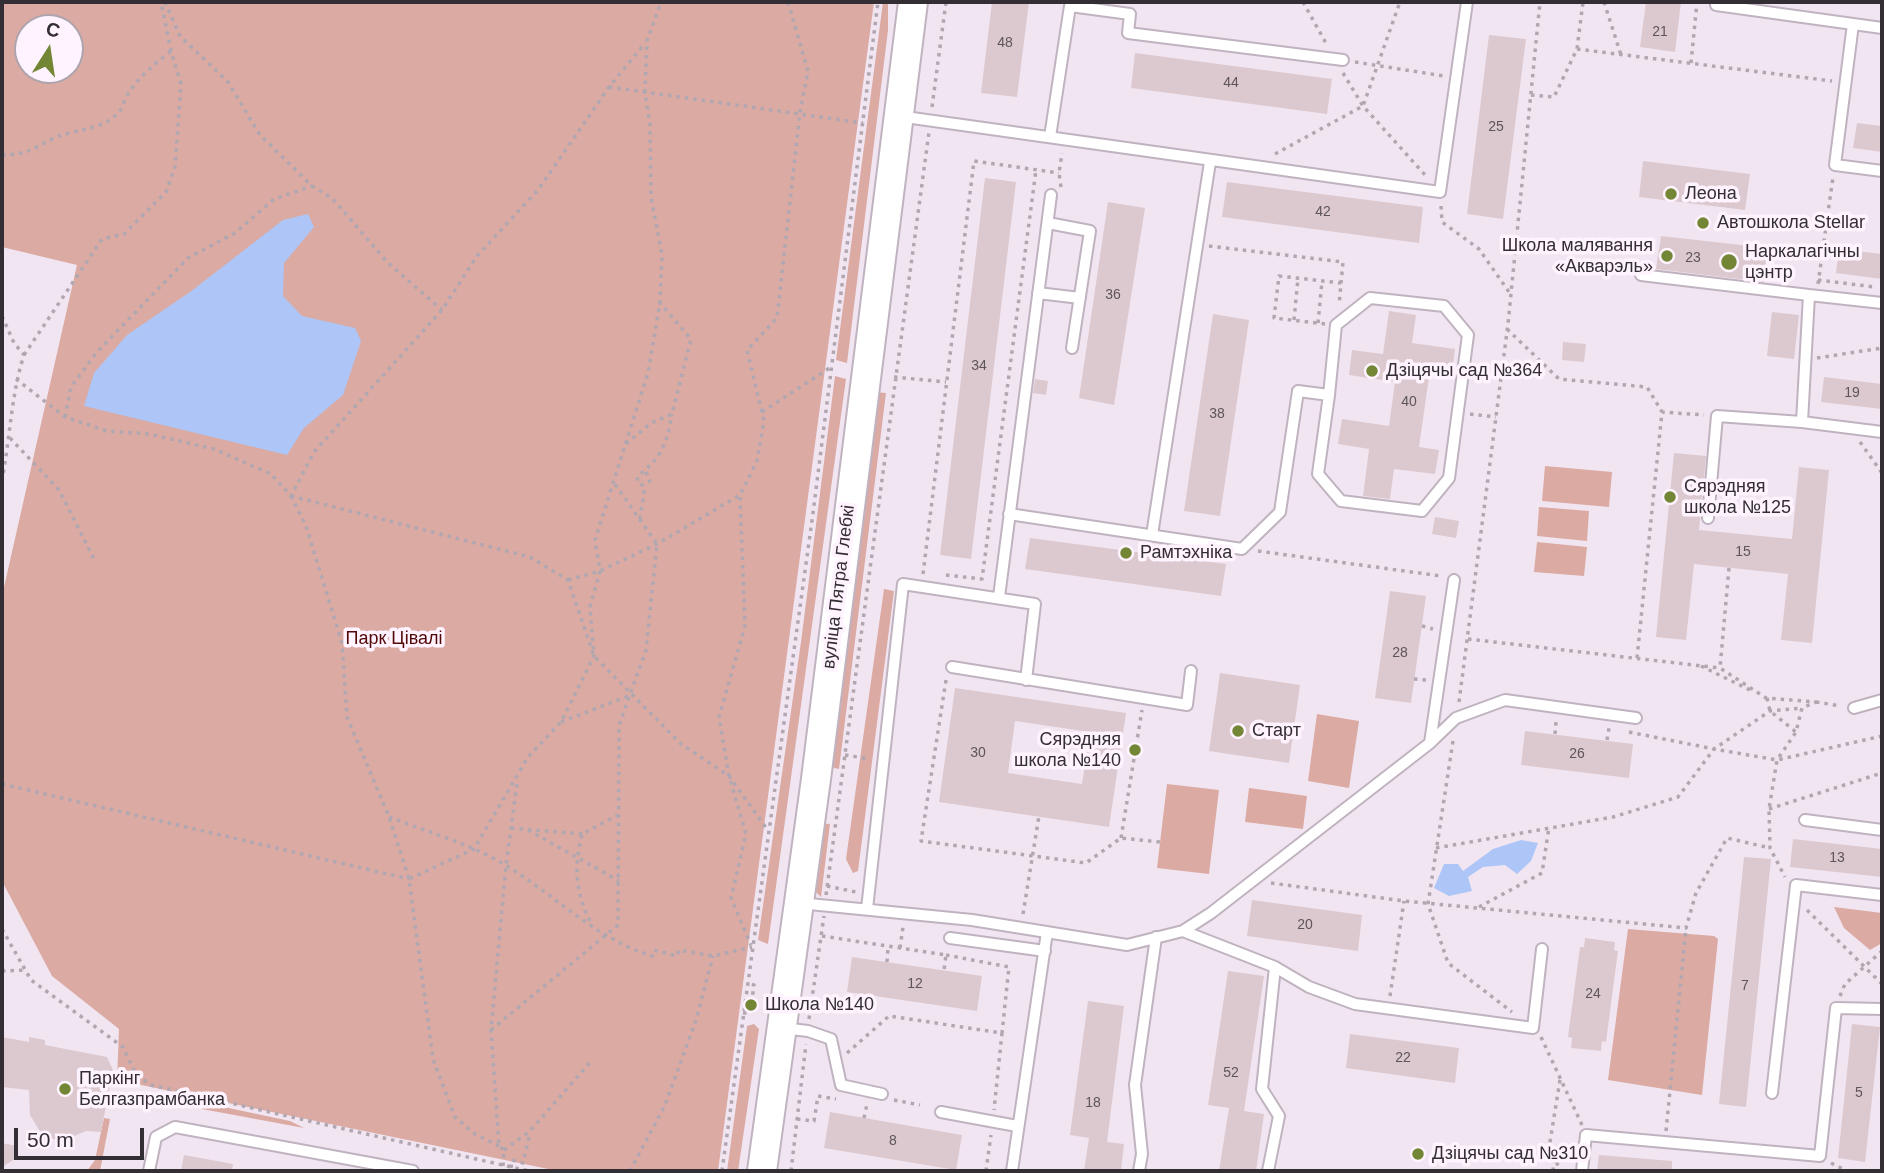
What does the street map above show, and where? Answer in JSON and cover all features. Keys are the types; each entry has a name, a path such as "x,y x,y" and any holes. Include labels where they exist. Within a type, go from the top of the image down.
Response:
{"main road":[{"name":"вуліца Пятра Глебкі","path":"762,1171 795,1029 812,904 897,116 913,2"}],"lane":[{"path":"1132,2 1128,33 1339,60"},
{"path":"897,116 1065,138 1210,162 1440,192 1467,2"},
{"path":"1716,5 1882,28"},
{"path":"1050,137 1070,6 1130,14"},
{"path":"1853,24 1835,165 1882,172"},
{"path":"1153,535 1210,162"},
{"path":"999,597 1051,195"},
{"path":"1048,223 1090,230 1072,348"},
{"path":"1641,275 1882,303"},
{"path":"1038,293 1080,298"},
{"path":"1802,422 1813,295"},
{"path":"1370,298 1444,306 1468,335 1449,478 1422,511 1341,501 1318,474 1336,325 1370,298"},
{"path":"1009,514 1242,549 1280,512 1297,391 1329,395"},
{"path":"1708,518 1717,416 1802,422 1882,432"},
{"path":"1430,743 1449,578"},
{"path":"867,909 903,584 1035,604 1026,680"},
{"path":"952,667 1187,705 1191,671"},
{"path":"1854,709 1882,700 1882,693"},
{"path":"812,904 972,920 1127,944 1183,931 1430,743 1456,718 1505,700 1636,718"},
{"path":"1805,820 1882,830"},
{"path":"1772,1093 1796,886 1882,895"},
{"path":"1183,931 1275,967 1309,987 1355,1004 1533,1028 1542,949"},
{"path":"1012,1171 1046,932"},
{"path":"1139,1171 1142,1154 1135,1086 1156,937"},
{"path":"950,938 1045,951"},
{"path":"1268,1171 1279,1116 1262,1089 1275,967"},
{"path":"1582,1171 1586,1135 1820,1156 1836,1008 1882,1009"},
{"path":"795,1029 831,1039 841,1085 883,1096"},
{"path":"941,1112 1017,1126"},
{"path":"149,1171 156,1137 175,1127 387,1169 413,1171"}],"path":[{"path":"2,481 16,379 24,355 102,239 124,234 166,192 175,167 181,84 171,51 163,2"},
{"path":"163,2 180,36 228,82 260,135 312,186 333,199 387,262 442,310"},
{"path":"2,784 409,879 474,849 517,780 528,757 561,722 594,656 590,607 600,571 595,540 648,373 660,303 662,255 651,197 650,125 645,92 647,41 661,2"},
{"path":"752,947 731,898 746,834 729,775 719,717 745,626 740,495 757,461 764,421 747,350 777,318 800,112 808,71 788,2"},
{"path":"722,1171 878,2"},
{"path":"791,1171 797,1119 795,1029 822,936 812,904 845,755 946,2"},
{"path":"1303,2 1339,60 1363,106 1440,192 1443,222 1479,248 1510,294"},
{"path":"1250,167 1363,106 1400,2"},
{"path":"1476,567 1507,329 1540,2"},
{"path":"1531,95 1554,97 1577,49 1583,2"},
{"path":"1604,2 1621,55"},
{"path":"1691,63 1697,2"},
{"path":"291,496 314,452 442,310 477,256 538,190 609,87 647,41"},
{"path":"1577,49 1845,82"},
{"path":"2,155 18,155 38,149 53,138 101,125 119,112 128,93 146,72 171,51"},
{"path":"1339,60 1457,78"},
{"path":"609,87 863,123"},
{"path":"922,586 974,161 1059,173 1065,138"},
{"path":"923,572 982,579 1036,170"},
{"path":"65,417 71,387 97,352 188,258 235,233 274,199 312,186"},
{"path":"1813,295 1818,280 1832,189"},
{"path":"1197,244 1343,262 1341,283 1336,325 1274,318 1279,276 1341,283"},
{"path":"1294,320 1298,278"},
{"path":"1818,280 1882,288"},
{"path":"1318,323 1321,281"},
{"path":"646,485 638,483 637,477 646,472 668,442 672,414 691,339 660,303"},
{"path":"2,316 14,343 24,355"},
{"path":"1507,329 1559,379 1647,387 1662,412 1637,658"},
{"path":"1811,359 1882,348"},
{"path":"762,412 831,367"},
{"path":"894,377 946,382"},
{"path":"16,379 65,417 107,431 149,434 214,450 271,474 291,496 306,526 342,643 347,717 388,817 409,879 433,1059 455,1117 475,1134 504,1150"},
{"path":"1458,412 1496,417"},
{"path":"1662,412 1717,416"},
{"path":"624,444 651,423 672,414"},
{"path":"10,438 58,490 96,563"},
{"path":"640,519 646,485 650,478 646,472"},
{"path":"491,1030 618,925 619,725 646,650 657,544 612,480"},
{"path":"568,580 600,571 657,544 740,495"},
{"path":"291,496 530,558 568,580 594,656 681,744 729,775 768,831"},
{"path":"1276,555 1449,578"},
{"path":"1720,668 1729,568"},
{"path":"1422,626 1436,630"},
{"path":"1467,639 1720,668 1766,698 1770,711 1796,732"},
{"path":"1698,665 1766,698 1816,702 1854,709"},
{"path":"1427,690 1430,667"},
{"path":"957,681 944,679 921,841 1086,863 1121,838 1160,842"},
{"path":"1414,679 1428,680"},
{"path":"561,722 631,695"},
{"path":"1436,848 1549,826 1613,817 1678,797 1714,749 1770,711 1802,708 1816,702"},
{"path":"1121,838 1142,708 1129,706"},
{"path":"1802,708 1796,732 1777,760 1769,809 1770,848 1795,898 1861,967 1882,984"},
{"path":"1555,734 1556,722 1569,723"},
{"path":"1595,726 1777,760 1882,736"},
{"path":"1607,740 1609,728"},
{"path":"845,755 883,761"},
{"path":"1769,809 1882,773"},
{"path":"499,1146 491,1030 506,865 517,780"},
{"path":"511,828 582,834 618,815"},
{"path":"1022,916 1039,816"},
{"path":"388,817 474,849 506,865 605,934 637,952 652,956 654,950 677,956 679,950 713,956 752,947"},
{"path":"1477,908 1542,873 1549,826"},
{"path":"528,830 619,881"},
{"path":"582,834 577,856 580,901 591,924"},
{"path":"1665,1142 1686,928 1696,893 1727,838 1770,848"},
{"path":"1252,880 1428,904 1686,928"},
{"path":"1388,1009 1404,901"},
{"path":"1428,904 1448,963 1533,1028 1552,1057 1583,1126"},
{"path":"2,929 32,980 122,1047 136,1074 151,1085 529,1171"},
{"path":"822,936 1009,967 986,1171"},
{"path":"887,962 888,946"},
{"path":"1836,1008 1844,984 1882,951"},
{"path":"944,970 946,955"},
{"path":"630,1171 665,1105 696,1020 713,956"},
{"path":"2,971 26,970"},
{"path":"841,1057 889,1016 1002,1033"},
{"path":"504,1150 530,1131 592,1059"},
{"path":"1560,1079 1549,1148 1561,1171"},
{"path":"883,1096 920,1105"},
{"path":"837,1099 847,1101"},
{"path":"857,1102 867,1104 864,1118"},
{"path":"797,1119 814,1121 816,1108"},
{"path":"511,1168 512,1160 523,1163 530,1131"},
{"path":"503,1166 504,1150"},
{"path":"1820,1156 1847,1171"},
{"path":"1553,1171 1555,1159"},
{"path":"548,1171 600,1171"},
{"path":"1351,1171 1370,1171"}],"green space":[{"name":"Парк Цівалі","path":"2,2 874,2 718,1171 558,1171 117,1080 119,1029 52,976 2,881 2,596 77,265 2,247"},
{"path":"883,2 888,2 888,30 847,363 836,360"},
{"path":"835,376 846,379 768,944 758,940 801,642"},
{"path":"873,392 886,393 839,769 826,766"},
{"path":"1545,466 1612,472 1609,507 1542,501"},
{"path":"1539,507 1589,511 1587,541 1537,536"},
{"path":"1537,542 1587,547 1584,576 1534,572"},
{"path":"884,589 894,591 858,871 853,873 846,859"},
{"path":"1317,714 1359,721 1349,788 1308,781"},
{"path":"1167,784 1219,790 1209,874 1157,868"},
{"path":"1249,788 1307,796 1303,829 1245,822"},
{"path":"816,823 830,824 821,897 812,888"},
{"path":"1834,907 1882,913 1882,943 1870,950 1844,928"},
{"path":"1628,929 1714,936 1718,939 1702,1095 1608,1080"},
{"path":"754,1024 759,1029 738,1171 727,1171 747,1026"},
{"path":"205,1103 290,1121 304,1128 202,1109"},
{"path":"104,1118 110,1119 100,1171 87,1171 95,1160"}],"water":[{"path":"308,214 314,227 284,263 283,296 302,316 355,328 361,341 343,395 304,428 287,455 84,406 94,373 127,335 190,292 283,220"},
{"path":"1521,840 1538,843 1531,861 1517,874 1505,865 1483,867 1468,877 1472,891 1449,896 1434,888 1444,864 1458,864 1463,871 1493,849"}],"building":[{"path":"992,2 1029,2 1017,97 981,93"},
{"path":"1646,2 1681,2 1675,52 1640,47"},
{"path":"1489,35 1526,39 1503,219 1467,214"},
{"path":"1135,53 1332,79 1327,114 1131,88"},
{"path":"1857,123 1882,126 1882,152 1853,148"},
{"path":"1643,161 1750,174 1745,210 1639,197"},
{"path":"985,178 1016,182 971,559 940,555"},
{"path":"1227,182 1423,207 1419,243 1222,217"},
{"path":"1108,202 1145,208 1114,405 1079,398"},
{"path":"1661,236 1768,248 1764,282 1656,269"},
{"path":"1839,249 1882,254 1882,279 1836,273"},
{"path":"1389,311 1416,315 1412,343 1455,349 1452,373 1430,370 1419,447 1439,450 1435,474 1394,469 1390,499 1363,496 1369,449 1338,444 1342,419 1389,426 1395,382 1349,375 1352,350 1383,354"},
{"path":"1772,312 1799,315 1794,359 1767,356"},
{"path":"1213,314 1249,320 1220,516 1184,511"},
{"path":"1563,342 1586,344 1584,362 1562,360"},
{"path":"1824,377 1882,384 1882,409 1821,402"},
{"path":"1035,379 1048,381 1046,395 1033,393"},
{"path":"1674,453 1706,456 1699,530 1792,539 1799,467 1829,470 1812,643 1781,640 1788,574 1694,564 1686,640 1656,637"},
{"path":"1435,517 1459,521 1456,538 1432,534"},
{"path":"1030,538 1226,564 1221,596 1025,569"},
{"path":"1390,591 1426,596 1411,703 1375,698"},
{"path":"1220,673 1300,685 1289,763 1209,751"},
{"path":"955,688 1126,713 1109,827 939,802","holes":["1015,721 1090,732 1082,784 1008,773"]},
{"path":"1525,731 1633,744 1629,778 1521,765"},
{"path":"1793,839 1882,849 1882,877 1790,867"},
{"path":"1744,857 1771,859 1746,1107 1719,1104"},
{"path":"1252,900 1362,915 1358,951 1247,936"},
{"path":"1585,938 1615,942 1614,950 1618,951 1606,1042 1602,1041 1601,1051 1571,1048 1572,1038 1568,1037 1580,947 1584,947"},
{"path":"852,957 982,976 977,1011 847,992"},
{"path":"1228,971 1264,976 1244,1111 1264,1114 1256,1171 1219,1171 1229,1108 1208,1105"},
{"path":"1088,1001 1124,1006 1107,1142 1124,1144 1121,1171 1084,1171 1089,1138 1070,1135"},
{"path":"1852,1024 1880,1027 1865,1162 1838,1158"},
{"path":"1350,1034 1459,1048 1455,1083 1346,1068"},
{"name":"Паркінг Белгазпрамбанка","path":"2,1037 29,1042 29,1037 45,1040 45,1045 107,1057 113,1070 101,1132 86,1131 60,1142 41,1133 30,1115 29,1090 2,1087"},
{"path":"830,1112 962,1135 956,1170 824,1148"},
{"path":"2,1143 17,1146 15,1159 2,1167"},
{"path":"184,1155 233,1164 232,1171 181,1171"},
{"path":"1599,1155 1672,1161 1672,1171 1597,1171"}],"place":[{"name":"Леона","path":"1671,194"},
{"name":"Автошкола Stellar","path":"1703,223"},
{"name":"Школа малявання «Акварэль»","path":"1667,256"},
{"name":"Наркалагічны цэнтр","path":"1729,262"},
{"name":"Дзіцячы сад №364","path":"1372,371"},
{"name":"Сярэдняя школа №125","path":"1670,497"},
{"name":"Рамтэхніка","path":"1126,553"},
{"name":"Старт","path":"1238,731"},
{"name":"Сярэдняя школа №140","path":"1135,750"},
{"name":"Школа №140","path":"751,1005"},
{"name":"Паркінг Белгазпрамбанка","path":"65,1089"},
{"name":"Дзіцячы сад №310","path":"1418,1154"}]}
